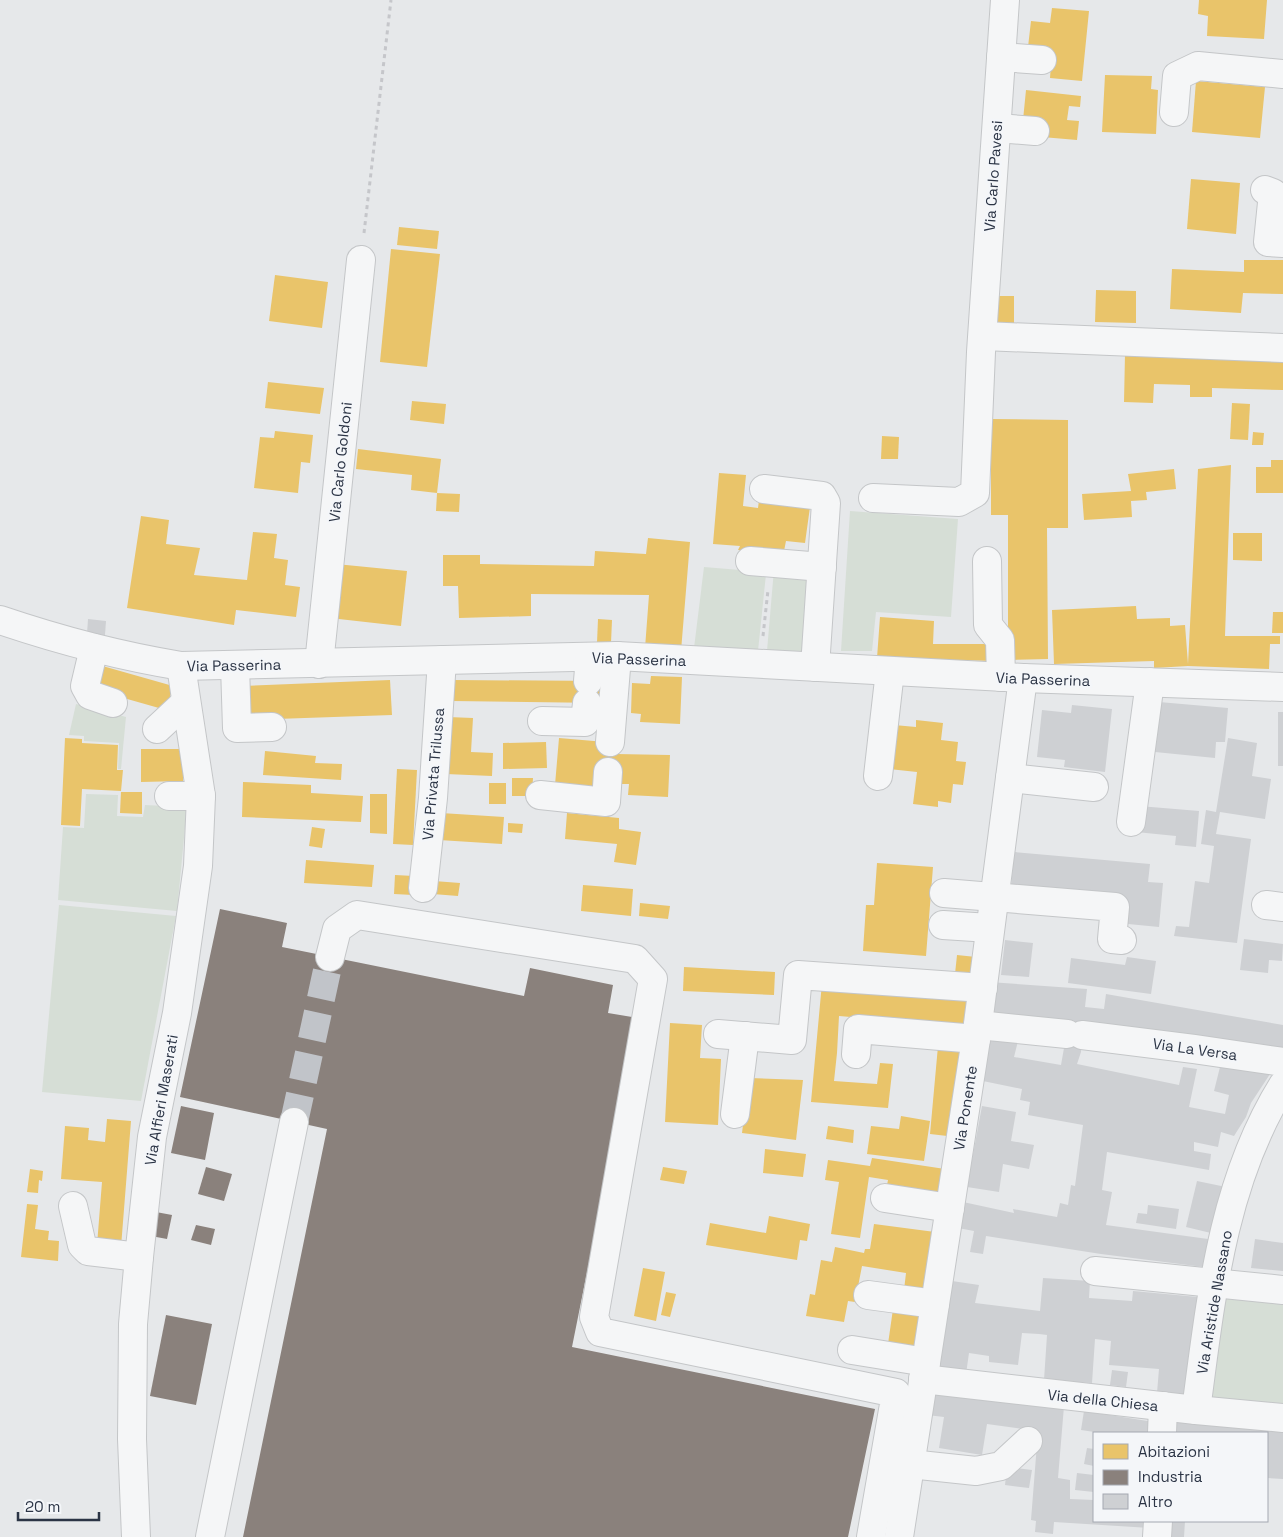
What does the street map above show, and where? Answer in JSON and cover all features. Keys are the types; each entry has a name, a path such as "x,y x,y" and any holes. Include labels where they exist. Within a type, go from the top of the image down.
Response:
{"street":[{"name":"Via Carlo Pavesi","path":"873,498 959,502 975,493 982,344 1005,0"},
{"path":"1001,57 1042,60"},
{"path":"1174,112 1177,76 1198,66 1283,74"},
{"path":"997,128 1034,131"},
{"path":"1265,190 1273,192 1268,242 1283,243"},
{"name":"Via Carlo Goldoni","path":"319,664 361,260"},
{"path":"982,344 1283,348"},
{"path":"764,489 822,496 826,503 815,667"},
{"name":"Via Ponente","path":"899,1537 977,1032 1010,778 1012,678 1000,640 988,625 987,561"},
{"path":"760,562 822,567"},
{"name":"Via Passerina","path":"0,620 94,648 142,660 181,666 442,660 588,680 617,656 1012,678 1283,687"},
{"path":"94,648 85,686 90,694 113,703"},
{"path":"610,742 617,656"},
{"name":"Via Privata Trilussa","path":"422,888 433,798 442,660"},
{"name":"Via Alfieri Maserati","path":"136,1537 132,1439 133,1324 139,1256 152,1137 177,1013 198,866 201,796 181,666"},
{"path":"235,666 237,728 272,727"},
{"path":"878,776 890,671"},
{"path":"542,721 585,722 588,680"},
{"path":"1130,822 1150,682"},
{"path":"157,729 186,702"},
{"path":"540,795 606,802 608,772"},
{"path":"1010,778 1094,787"},
{"path":"168,796 201,796"},
{"path":"944,893 1115,907 1112,939 1122,940"},
{"path":"330,956 337,928 357,915 635,959 653,979 594,1316 600,1332 896,1393 871,1537"},
{"path":"943,925 990,928"},
{"path":"718,1034 792,1040 798,975 983,988"},
{"name":"Via La Versa","path":"856,1054 858,1029 1085,1036 1194,1048 1283,1062"},
{"path":"735,1114 745,1036"},
{"name":"Via Aristide Nassano","path":"1196,1410 1214,1282 1226,1224 1244,1164 1271,1104 1283,1085"},
{"path":"210,1537 294,1122"},
{"path":"73,1206 82,1246 88,1252 139,1256"},
{"path":"884,1207 949,1216"},
{"path":"1095,1271 1283,1290"},
{"path":"868,1295 935,1304"},
{"name":"Via della Chiesa","path":"852,1350 925,1371 1163,1406 1283,1418"},
{"path":"1162,1432 1163,1406"},
{"path":"910,1464 976,1471 1001,1466 1028,1441"},
{"path":"1157,1537 1158,1522"}],"path":[{"path":"361,260 391,0"},
{"path":"760,562 760,664"}],"shaded area":[{"path":"850,511 958,519 951,617 876,612 872,651 841,651"},
{"path":"704,567 764,572 766,574 758,651 694,648"},
{"path":"774,569 815,572 811,654 767,651"},
{"path":"76,704 126,717 121,769 118,769 119,743 84,741 84,736 69,735"},
{"path":"86,794 118,795 117,816 143,817 145,805 186,807 177,911 58,900 63,827 84,828"},
{"path":"59,905 176,916 141,1101 42,1092"},
{"path":"1223,1291 1283,1298 1283,1405 1208,1398"}],"building: Abitazioni":[{"path":"1199,0 1267,0 1264,39 1207,36 1208,16 1198,14"},
{"path":"1052,8 1089,11 1082,81 1050,78 1052,50 1028,47 1031,21 1050,23"},
{"path":"1105,75 1152,76 1151,89 1158,90 1156,134 1102,132"},
{"path":"1196,81 1265,87 1260,138 1192,132"},
{"path":"1026,90 1081,96 1080,107 1069,106 1067,120 1079,121 1077,140 1042,137 1023,120"},
{"path":"1191,179 1240,183 1236,234 1187,229"},
{"path":"399,227 439,231 437,249 397,245"},
{"path":"391,249 440,254 427,367 380,362"},
{"path":"1244,260 1283,260 1283,294 1243,293 1241,313 1170,309 1172,269 1244,272"},
{"path":"275,275 328,282 322,328 269,321"},
{"path":"1096,290 1136,291 1136,323 1095,322"},
{"path":"996,296 1014,296 1014,325 995,324"},
{"path":"1125,354 1283,358 1283,390 1212,388 1212,397 1190,397 1190,385 1154,384 1153,403 1124,402"},
{"path":"268,382 324,388 320,414 265,408"},
{"path":"412,401 446,404 444,424 410,420"},
{"path":"1232,403 1250,404 1248,440 1230,439"},
{"path":"991,419 1068,420 1068,528 1047,528 1048,659 1008,660 1008,515 991,515"},
{"path":"275,431 313,435 310,463 301,462 298,493 254,488 260,437 274,438"},
{"path":"1253,432 1264,433 1263,445 1252,445"},
{"path":"882,436 899,437 898,459 881,459"},
{"path":"358,449 441,459 437,493 411,490 412,475 356,469"},
{"path":"1271,460 1283,460 1283,493 1256,493 1256,467 1271,467"},
{"path":"1231,465 1225,636 1280,636 1280,644 1270,644 1269,669 1188,666 1154,668 1154,661 1054,664 1052,610 1136,606 1137,619 1170,618 1170,626 1185,625 1188,664 1198,469"},
{"path":"1174,469 1176,489 1146,492 1147,500 1131,501 1132,517 1084,520 1082,494 1131,491 1128,474"},
{"path":"719,473 746,475 743,506 758,508 759,500 810,507 805,543 786,541 783,556 738,550 740,546 713,544"},
{"path":"437,493 460,494 459,512 436,511"},
{"path":"141,516 169,520 166,544 200,548 194,575 247,580 253,532 277,534 274,558 288,560 285,585 300,587 296,617 236,610 234,625 127,608"},
{"path":"1233,533 1262,533 1262,561 1233,560"},
{"path":"648,538 690,542 681,651 645,648 649,595 531,594 531,616 459,618 458,586 443,586 443,555 480,555 480,564 594,566 595,551 646,554"},
{"path":"336,564 407,571 401,626 330,618"},
{"path":"1273,612 1283,612 1283,633 1272,633"},
{"path":"880,617 934,621 933,644 994,644 994,661 877,658"},
{"path":"598,619 612,620 611,643 597,643"},
{"path":"99,665 173,686 166,710 92,689"},
{"path":"651,676 682,677 680,724 640,722 641,714 631,713 632,683 650,684"},
{"path":"390,680 392,715 244,720 242,686"},
{"path":"452,680 604,681 603,703 452,701"},
{"path":"448,717 473,718 471,752 493,753 492,776 446,774"},
{"path":"916,720 943,723 941,740 958,742 956,761 966,762 963,785 953,784 951,803 938,801 938,807 913,804 917,772 889,769 894,725 916,727"},
{"path":"65,738 82,739 82,743 118,745 117,770 123,770 121,791 82,789 80,826 61,825"},
{"path":"559,738 617,743 616,754 670,755 668,797 628,795 629,784 615,784 594,788 555,785"},
{"path":"546,742 547,768 503,769 503,743"},
{"path":"141,749 183,749 183,781 141,782"},
{"path":"265,751 316,756 315,763 342,764 341,780 263,775"},
{"path":"397,769 417,770 413,845 393,844"},
{"path":"512,778 533,778 532,796 512,796"},
{"path":"243,782 311,785 311,793 363,796 361,822 242,817"},
{"path":"489,783 506,783 506,804 489,804"},
{"path":"121,792 142,792 142,814 120,813"},
{"path":"370,794 387,794 387,834 370,833"},
{"path":"441,813 504,817 502,844 439,840"},
{"path":"567,813 619,818 619,829 641,832 636,865 614,862 617,844 565,839"},
{"path":"508,823 523,824 522,833 508,832"},
{"path":"312,827 325,829 322,848 309,846"},
{"path":"306,860 374,865 372,887 304,883"},
{"path":"877,863 933,867 926,956 863,951 866,905 874,905"},
{"path":"395,875 414,876 413,895 394,894"},
{"path":"434,881 460,883 458,896 433,894"},
{"path":"583,885 633,889 631,916 581,911"},
{"path":"640,903 670,906 668,919 639,916"},
{"path":"957,955 976,957 974,976 955,974"},
{"path":"684,967 775,972 774,995 683,991"},
{"path":"822,983 972,995 970,1027 839,1016 834,1081 877,1084 880,1063 893,1064 888,1108 811,1102"},
{"path":"670,1023 702,1025 700,1058 721,1059 718,1125 665,1122"},
{"path":"938,1046 964,1048 956,1137 930,1134"},
{"path":"749,1078 803,1080 796,1140 742,1133"},
{"path":"901,1116 930,1121 924,1161 867,1154 871,1126 899,1129"},
{"path":"107,1119 131,1121 121,1247 97,1245 102,1182 61,1179 65,1126 89,1128 88,1140 105,1142"},
{"path":"828,1126 854,1130 853,1143 826,1139"},
{"path":"765,1149 806,1154 803,1177 763,1173"},
{"path":"872,1158 945,1169 940,1198 886,1190 888,1180 869,1177 860,1238 831,1234 839,1182 825,1180 828,1160 870,1166"},
{"path":"663,1167 687,1171 684,1184 660,1180"},
{"path":"30,1169 43,1171 42,1181 39,1180 38,1193 27,1192"},
{"path":"27,1204 38,1205 35,1229 49,1231 48,1240 59,1241 58,1261 21,1257"},
{"path":"769,1216 810,1224 807,1241 800,1240 797,1260 706,1245 710,1223 766,1233"},
{"path":"874,1224 935,1232 926,1293 904,1290 906,1273 862,1266 855,1302 848,1301 844,1322 806,1316 810,1294 815,1295 821,1260 832,1262 835,1247 864,1253 865,1249 870,1249"},
{"path":"643,1268 665,1272 656,1321 634,1316"},
{"path":"666,1292 676,1294 670,1317 661,1315"},
{"path":"893,1309 924,1313 919,1348 888,1344"}],"building: Industria":[{"path":"220,909 287,923 282,947 524,996 530,968 613,985 608,1013 638,1018 572,1347 875,1409 848,1537 243,1537 327,1129 180,1097"},
{"path":"181,1106 214,1113 205,1160 171,1153"},
{"path":"206,1167 232,1174 224,1201 198,1194"},
{"path":"156,1212 172,1215 167,1239 151,1236"},
{"path":"196,1225 215,1229 211,1245 191,1240"},
{"path":"166,1315 212,1324 196,1405 150,1396"}],"building: Altro":[{"path":"88,619 106,621 105,635 87,634"},
{"path":"1159,702 1228,708 1225,742 1216,742 1215,758 1155,752"},
{"path":"1072,705 1112,709 1105,772 1064,767 1065,760 1037,757 1042,710 1071,713"},
{"path":"1278,712 1283,712 1283,766 1278,766"},
{"path":"1228,738 1257,743 1252,776 1271,779 1265,819 1220,812 1216,834 1251,839 1237,943 1174,936 1176,926 1189,927 1195,881 1209,883 1214,846 1201,844 1206,810 1216,812"},
{"path":"1139,806 1199,811 1196,847 1175,845 1176,836 1136,832"},
{"path":"1014,852 1150,864 1148,882 1163,883 1159,927 1118,923 1011,889"},
{"path":"1244,939 1283,944 1282,961 1269,960 1268,973 1240,970"},
{"path":"1005,940 1033,943 1029,977 1001,975"},
{"path":"1127,957 1156,961 1151,994 1068,983 1071,958 1125,965"},
{"path":"989,982 1087,989 1085,1007 1104,1009 1106,994 1283,1025 1283,1056 986,1019"},
{"path":"1067,1031 1082,1032 1081,1052 1077,1064 1179,1085 1183,1067 1197,1069 1189,1107 1225,1114 1229,1095 1214,1091 1221,1063 1272,1071 1251,1103 1246,1117 1234,1136 1221,1132 1218,1147 1194,1142 1194,1151 1211,1154 1209,1170 1107,1152 1102,1190 1112,1192 1106,1225 1208,1239 1204,1267 1101,1254 986,1236 983,1254 970,1252 974,1231 958,1228 963,1202 1014,1213 1013,1209 1057,1217 1060,1203 1068,1205 1071,1185 1075,1186 1083,1125 1028,1115 1030,1102 1020,1100 1022,1089 978,1080 985,1036 1018,1041 1014,1057 1061,1065"},
{"path":"982,1106 1016,1112 1011,1141 1034,1145 1029,1169 1003,1164 999,1192 967,1187"},
{"path":"1197,1181 1226,1187 1215,1234 1186,1227"},
{"path":"1148,1205 1179,1209 1176,1229 1136,1223 1138,1213 1147,1214"},
{"path":"1255,1239 1283,1243 1283,1271 1251,1268"},
{"path":"1043,1278 1090,1281 1089,1298 1132,1301 1133,1291 1198,1297 1188,1396 1157,1393 1159,1369 1109,1365 1111,1341 1095,1339 1092,1383 1044,1380 1047,1335 1039,1334 1022,1333 1018,1365 989,1362 989,1356 969,1353 966,1374 937,1370 952,1281 979,1285 975,1303 1040,1311"},
{"path":"1112,1370 1128,1372 1126,1387 1110,1385"},
{"path":"931,1389 1064,1406 1058,1478 1070,1480 1070,1499 1093,1500 1093,1522 1151,1522 1150,1528 1054,1522 1053,1534 1035,1532 1036,1521 1031,1520 1038,1431 987,1424 982,1455 939,1448 944,1417 927,1415"},
{"path":"1084,1411 1154,1422 1152,1432 1094,1432 1081,1430"},
{"path":"1169,1421 1283,1432 1283,1479 1268,1478 1268,1432 1169,1432"},
{"path":"1087,1448 1093,1449 1093,1466 1084,1464"},
{"path":"1007,1467 1032,1470 1029,1488 1005,1485"},
{"path":"1077,1473 1093,1475 1093,1492 1075,1490"},
{"path":"1166,1522 1185,1522 1184,1537 1165,1537"}],"tunnel":[{"path":"294,1122 330,957"}]}
